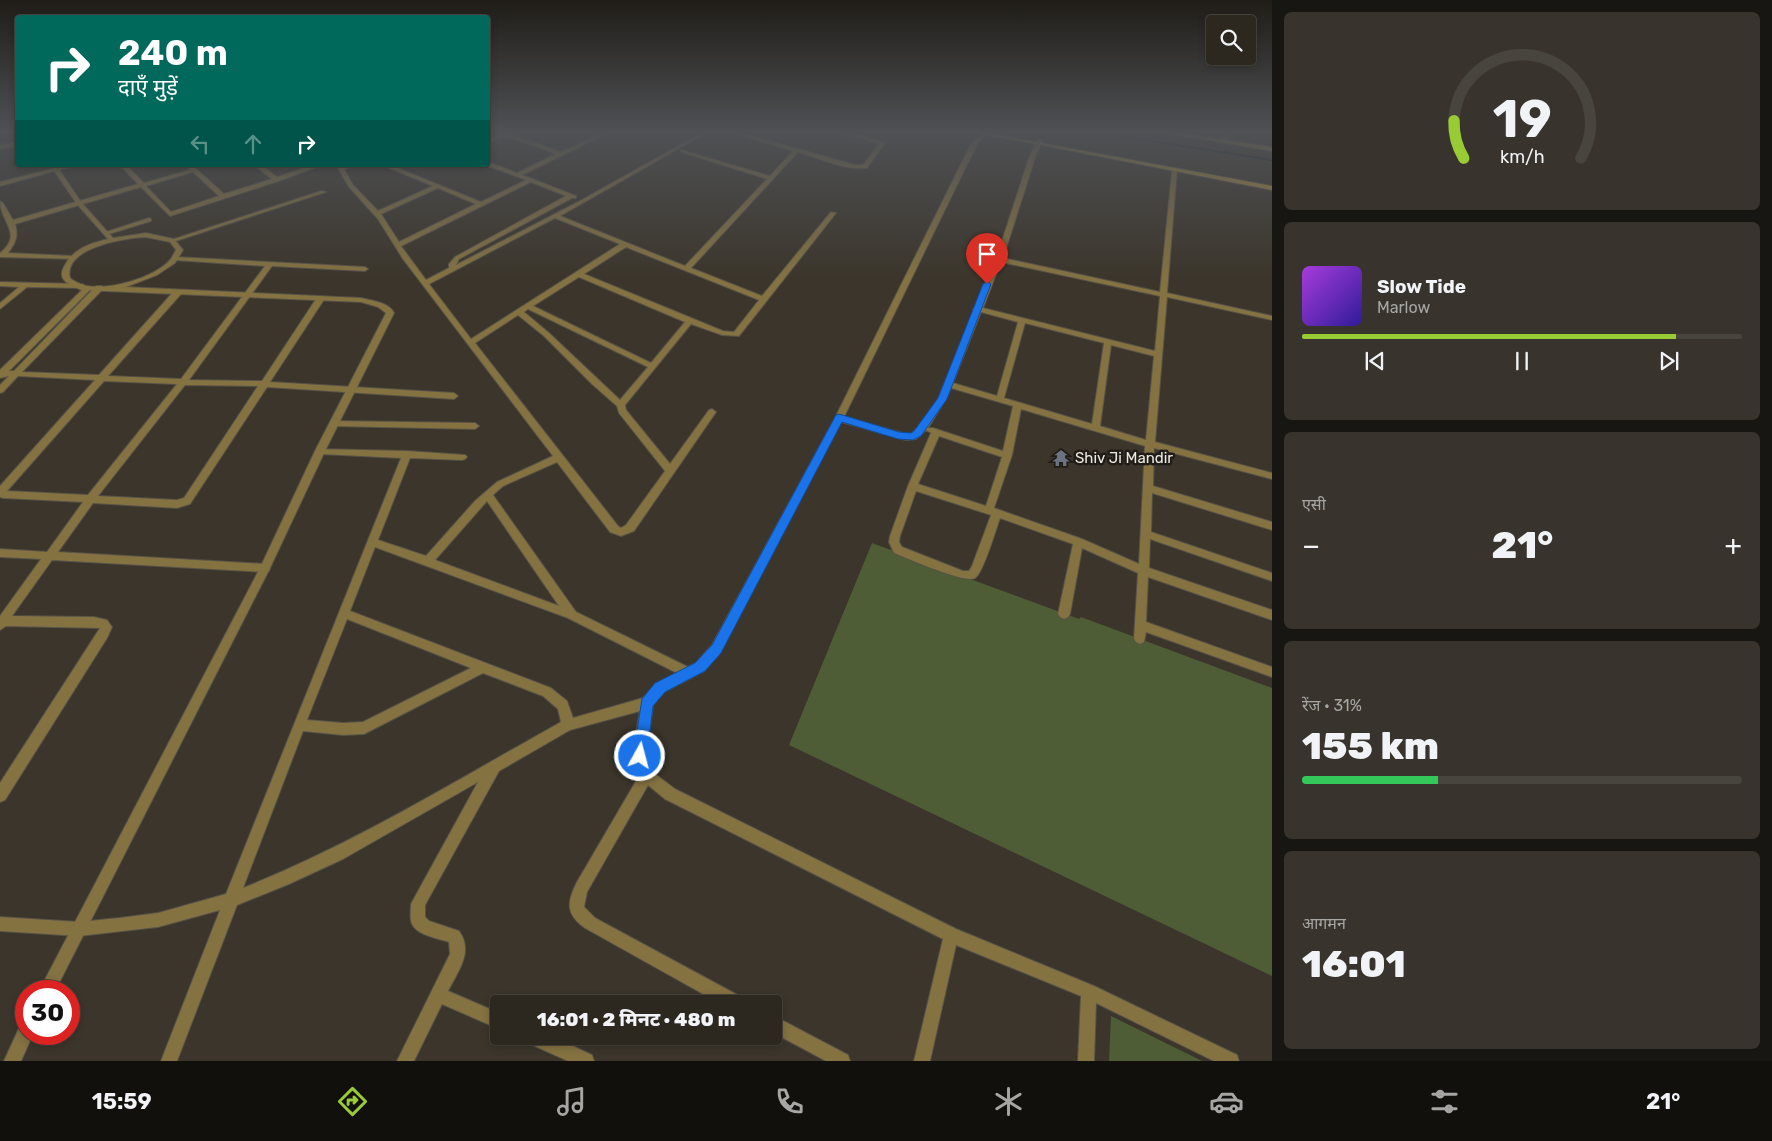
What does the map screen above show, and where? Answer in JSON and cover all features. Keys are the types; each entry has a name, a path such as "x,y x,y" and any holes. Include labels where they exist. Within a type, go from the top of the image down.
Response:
{"main road":[{"path":"1235,182 1272,188"}],"street":[{"path":"65,182 79,203 112,240"},
{"path":"140,182 170,214 272,182"},
{"path":"11,223 152,182"},
{"path":"207,182 223,197"},
{"path":"349,182 377,214 405,258 614,529 626,532 630,528 712,412"},
{"path":"425,182 481,204"},
{"path":"398,245 526,182"},
{"path":"533,182 572,196 582,202 597,200 629,182"},
{"path":"425,283 453,270 618,182"},
{"path":"686,269 767,182"},
{"path":"956,182 839,418 716,649 700,667 660,688 647,703 640,756 641,768 646,776 670,794 951,935 1089,991 1231,1061"},
{"path":"839,418 906,437 913,437 922,428 942,399 998,259 1025,182"},
{"path":"1140,638 1150,444 1174,182"},
{"path":"377,214 436,186"},
{"path":"174,240 323,192"},
{"path":"453,270 454,261 467,252 572,196"},
{"path":"0,205 14,228 14,240 1,255"},
{"path":"578,274 690,321 722,333 736,334 833,213"},
{"path":"555,216 763,299"},
{"path":"106,233 149,220"},
{"path":"0,390 105,288 131,284 150,277 166,268 176,259 180,251 178,245 174,240 161,236 146,235 112,240 84,251 67,266 65,273 67,280 85,287"},
{"path":"470,343 520,313 624,244"},
{"path":"1,255 74,258"},
{"path":"176,259 365,269"},
{"path":"998,259 1164,293 1272,318"},
{"path":"1,622 51,556 90,499 183,382 270,264"},
{"path":"0,284 370,301 381,305 389,310 390,313 320,451 265,568 52,980"},
{"path":"0,306 25,285"},
{"path":"1,374 85,287"},
{"path":"178,292 2,491 3,494 9,496 177,504 187,501 321,298"},
{"path":"529,307 651,366"},
{"path":"977,309 1159,355"},
{"path":"520,313 540,328 599,388 621,405 622,411 670,470"},
{"path":"1000,399 1022,320"},
{"path":"621,405 651,366 690,321"},
{"path":"1096,426 1108,342"},
{"path":"1,374 263,384 350,391 454,396"},
{"path":"947,384 1096,426 1150,444 1272,476"},
{"path":"936,432 913,486 895,536 895,546 903,553 963,575 972,575 977,568 993,511 1008,455 1018,404"},
{"path":"334,424 475,426"},
{"path":"922,428 1008,455"},
{"path":"320,451 462,456"},
{"path":"169,1061 299,725 407,454"},
{"path":"428,561 478,504 500,484 559,457"},
{"path":"913,486 993,511 1078,542 1144,571 1272,615"},
{"path":"1148,488 1272,526"},
{"path":"488,495 572,616"},
{"path":"1146,534 1272,576"},
{"path":"372,542 428,561 572,616 688,673"},
{"path":"1064,614 1078,542"},
{"path":"0,553 265,568"},
{"path":"344,614 547,692 559,700 567,710 568,725"},
{"path":"0,795 103,635 106,627 103,623 94,622 1,622"},
{"path":"1141,625 1272,672"},
{"path":"299,725 343,729 364,728 483,667"},
{"path":"0,924 78,929 158,920 231,900 284,879 338,854 568,725 647,703"},
{"path":"405,1061 458,955 458,942 454,936 425,927 418,920 416,911 418,904 494,766"},
{"path":"646,776 582,887 576,899 576,908 580,916 590,923 721,995"},
{"path":"922,1061 951,935"},
{"path":"1086,1061 1089,991"},
{"path":"438,994 490,1017"},
{"path":"782,1028 842,1061"},
{"path":"12,1061 20,1045"},
{"path":"551,1045 586,1061"}],"green space":[{"path":"872,543 1079,619 1081,617 1272,688 1272,976 789,745"},
{"path":"1111,1016 1202,1061 1109,1061"}],"place":[{"name":"Shiv Ji Mandir","path":"1061,458"}],"route":[{"path":"640,756 647,703 660,688 700,667 716,649 839,418 898,436 913,437 922,428 942,399 987,284"}]}
